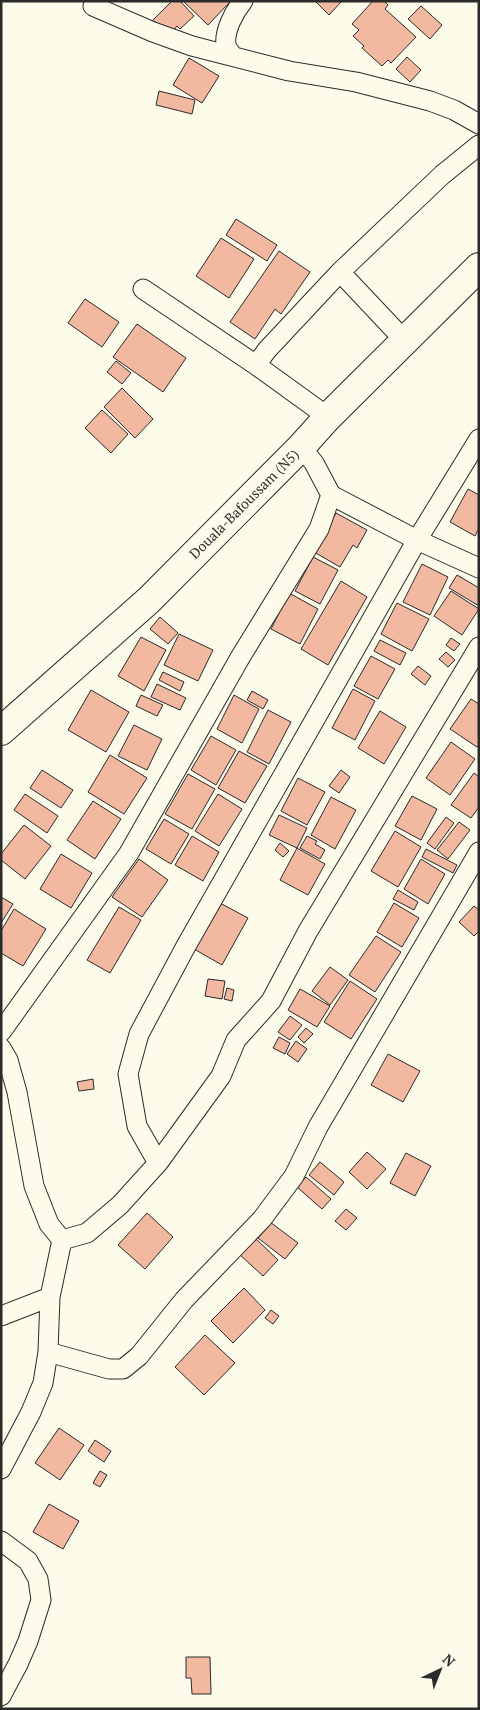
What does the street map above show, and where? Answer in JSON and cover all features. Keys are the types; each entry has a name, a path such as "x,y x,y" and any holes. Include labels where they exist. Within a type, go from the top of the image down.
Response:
{"highway":[{"name":"Douala-Bafoussam (N5)","path":"1,731 149,600 301,447 328,417 406,342 479,267"}],"street":[{"path":"232,55 226,47 226,35 236,10 243,1"},
{"path":"93,6 153,32 192,46 288,71 356,82 430,101 454,110 479,124"},
{"path":"256,365 267,350 340,272 442,175 479,145"},
{"path":"340,272 406,342"},
{"path":"142,289 256,365 328,417"},
{"path":"158,1163 137,1126 128,1074 139,1034 186,946 417,540 479,439"},
{"path":"301,447 314,463 331,495 417,540 479,568"},
{"path":"1,1032 129,853 240,656 319,529 331,495"},
{"path":"62,1240 87,1233 120,1205 158,1163 221,1076 236,1040 271,1001 308,930 479,646"},
{"path":"48,1352 109,1370 123,1369 139,1356 184,1300 262,1220 294,1176 318,1127 479,852"},
{"path":"4,1058 17,1092 34,1186 49,1224 62,1240"},
{"path":"1,1469 31,1412 43,1383 48,1352 50,1297 62,1240"},
{"path":"1,1316 50,1297"},
{"path":"1,1541 28,1562 38,1579 41,1600 28,1641 1,1696"}],"building":[{"path":"172,1 180,1 194,16 180,29 177,26 174,30 152,21"},
{"path":"183,1 229,1 230,2 208,25"},
{"path":"315,1 342,1 329,15"},
{"path":"373,1 384,1 388,5 385,9 416,37 391,63 388,60 382,66 362,48 364,46 353,36 359,30 352,24"},
{"path":"421,6 442,25 430,39 408,19"},
{"path":"407,57 421,70 410,82 396,69"},
{"path":"189,58 219,76 202,103 173,85"},
{"path":"159,91 195,100 192,114 156,105"},
{"path":"236,219 277,245 267,261 226,235"},
{"path":"221,238 254,259 229,298 196,276"},
{"path":"279,251 310,272 281,314 275,309 255,339 230,322"},
{"path":"85,299 119,322 102,347 68,323"},
{"path":"137,324 186,358 163,392 113,357"},
{"path":"116,361 131,373 122,384 107,372"},
{"path":"122,388 153,419 135,438 104,407"},
{"path":"102,410 128,434 111,453 85,428"},
{"path":"468,489 479,495 479,528 475,536 450,522"},
{"path":"336,513 367,530 357,548 353,545 340,567 314,552"},
{"path":"313,557 338,570 320,604 295,591"},
{"path":"422,564 448,577 430,615 403,602"},
{"path":"457,575 479,588 479,606 449,588"},
{"path":"341,581 367,597 328,665 301,649"},
{"path":"451,591 479,609 462,635 434,616"},
{"path":"289,593 318,609 300,644 271,629"},
{"path":"397,603 429,619 412,651 381,634"},
{"path":"160,617 178,633 168,644 150,629"},
{"path":"179,634 213,650 198,681 164,665"},
{"path":"141,637 166,650 144,691 118,676"},
{"path":"451,638 460,644 454,651 446,645"},
{"path":"380,640 406,653 400,665 374,651"},
{"path":"446,652 455,660 448,667 439,659"},
{"path":"371,656 395,669 378,699 354,686"},
{"path":"418,666 431,676 425,685 411,674"},
{"path":"163,672 184,682 180,691 159,680"},
{"path":"157,684 186,698 180,710 151,697"},
{"path":"353,689 375,701 355,740 332,728"},
{"path":"91,690 129,712 106,752 68,730"},
{"path":"252,691 268,700 263,709 247,700"},
{"path":"141,695 163,705 157,716 136,706"},
{"path":"234,695 259,709 242,743 217,729"},
{"path":"471,699 479,704 479,745 477,747 450,729"},
{"path":"268,710 291,722 269,764 247,752"},
{"path":"380,711 406,727 384,764 358,748"},
{"path":"134,725 162,739 147,770 118,756"},
{"path":"211,736 236,750 216,785 191,770"},
{"path":"451,742 475,759 450,795 426,778"},
{"path":"239,751 267,766 245,803 218,788"},
{"path":"110,755 147,778 124,814 88,792"},
{"path":"42,770 73,790 61,808 30,788"},
{"path":"341,770 350,777 339,793 329,786"},
{"path":"474,773 479,777 479,807 471,818 451,805"},
{"path":"188,774 215,789 192,829 165,814"},
{"path":"298,778 325,792 307,825 281,811"},
{"path":"25,794 58,816 47,833 14,810"},
{"path":"218,794 242,809 219,846 195,831"},
{"path":"412,796 437,809 421,840 395,826"},
{"path":"331,797 356,810 335,849 311,835"},
{"path":"93,801 121,819 95,859 67,840"},
{"path":"279,815 307,828 297,848 269,835"},
{"path":"446,817 454,823 435,849 427,843"},
{"path":"164,819 189,834 171,864 146,849"},
{"path":"459,822 470,830 448,859 437,850"},
{"path":"24,825 51,846 25,879 1,860 1,854"},
{"path":"395,831 421,847 398,887 371,871"},
{"path":"192,836 219,852 203,881 175,865"},
{"path":"307,836 317,841 315,844 325,850 320,859 300,848"},
{"path":"280,843 289,851 283,857 275,850"},
{"path":"297,848 325,864 308,895 280,880"},
{"path":"426,849 457,865 453,873 422,857"},
{"path":"61,854 92,873 71,908 40,889"},
{"path":"139,859 168,880 142,917 112,897"},
{"path":"421,859 445,874 428,904 404,889"},
{"path":"398,890 418,902 414,910 393,899"},
{"path":"1,897 13,904 1,923"},
{"path":"220,903 248,918 222,965 194,949"},
{"path":"394,903 419,918 402,947 377,932"},
{"path":"474,906 479,910 479,931 474,936 459,922"},
{"path":"119,907 141,920 110,973 87,960"},
{"path":"14,909 46,929 23,966 1,953 1,931"},
{"path":"376,936 401,952 375,992 349,975"},
{"path":"330,967 348,980 330,1005 312,991"},
{"path":"208,979 225,981 222,999 205,996"},
{"path":"350,981 377,999 351,1039 324,1022"},
{"path":"227,988 234,990 232,1001 224,999"},
{"path":"300,989 330,1006 317,1027 288,1010"},
{"path":"290,1016 302,1025 290,1040 278,1032"},
{"path":"306,1028 313,1034 304,1043 298,1037"},
{"path":"279,1037 290,1043 285,1054 273,1048"},
{"path":"296,1041 307,1049 298,1062 287,1054"},
{"path":"388,1054 420,1071 403,1102 371,1085"},
{"path":"93,1079 94,1089 79,1091 77,1082"},
{"path":"367,1152 386,1169 367,1189 349,1172"},
{"path":"406,1153 431,1166 415,1196 390,1183"},
{"path":"320,1162 344,1182 334,1195 309,1175"},
{"path":"306,1177 331,1199 322,1209 297,1187"},
{"path":"346,1209 357,1218 346,1230 335,1221"},
{"path":"147,1213 173,1237 145,1269 118,1245"},
{"path":"270,1222 298,1243 285,1259 258,1238"},
{"path":"254,1237 278,1260 263,1276 239,1254"},
{"path":"244,1288 265,1310 233,1343 211,1321"},
{"path":"271,1310 279,1316 273,1324 265,1318"},
{"path":"205,1335 235,1363 204,1395 175,1367"},
{"path":"59,1428 84,1445 60,1480 35,1463"},
{"path":"95,1440 111,1451 104,1462 88,1451"},
{"path":"100,1471 107,1475 100,1487 93,1483"},
{"path":"49,1504 79,1521 63,1549 33,1532"},
{"path":"186,1657 210,1657 211,1694 192,1694 191,1678 186,1678"}]}
